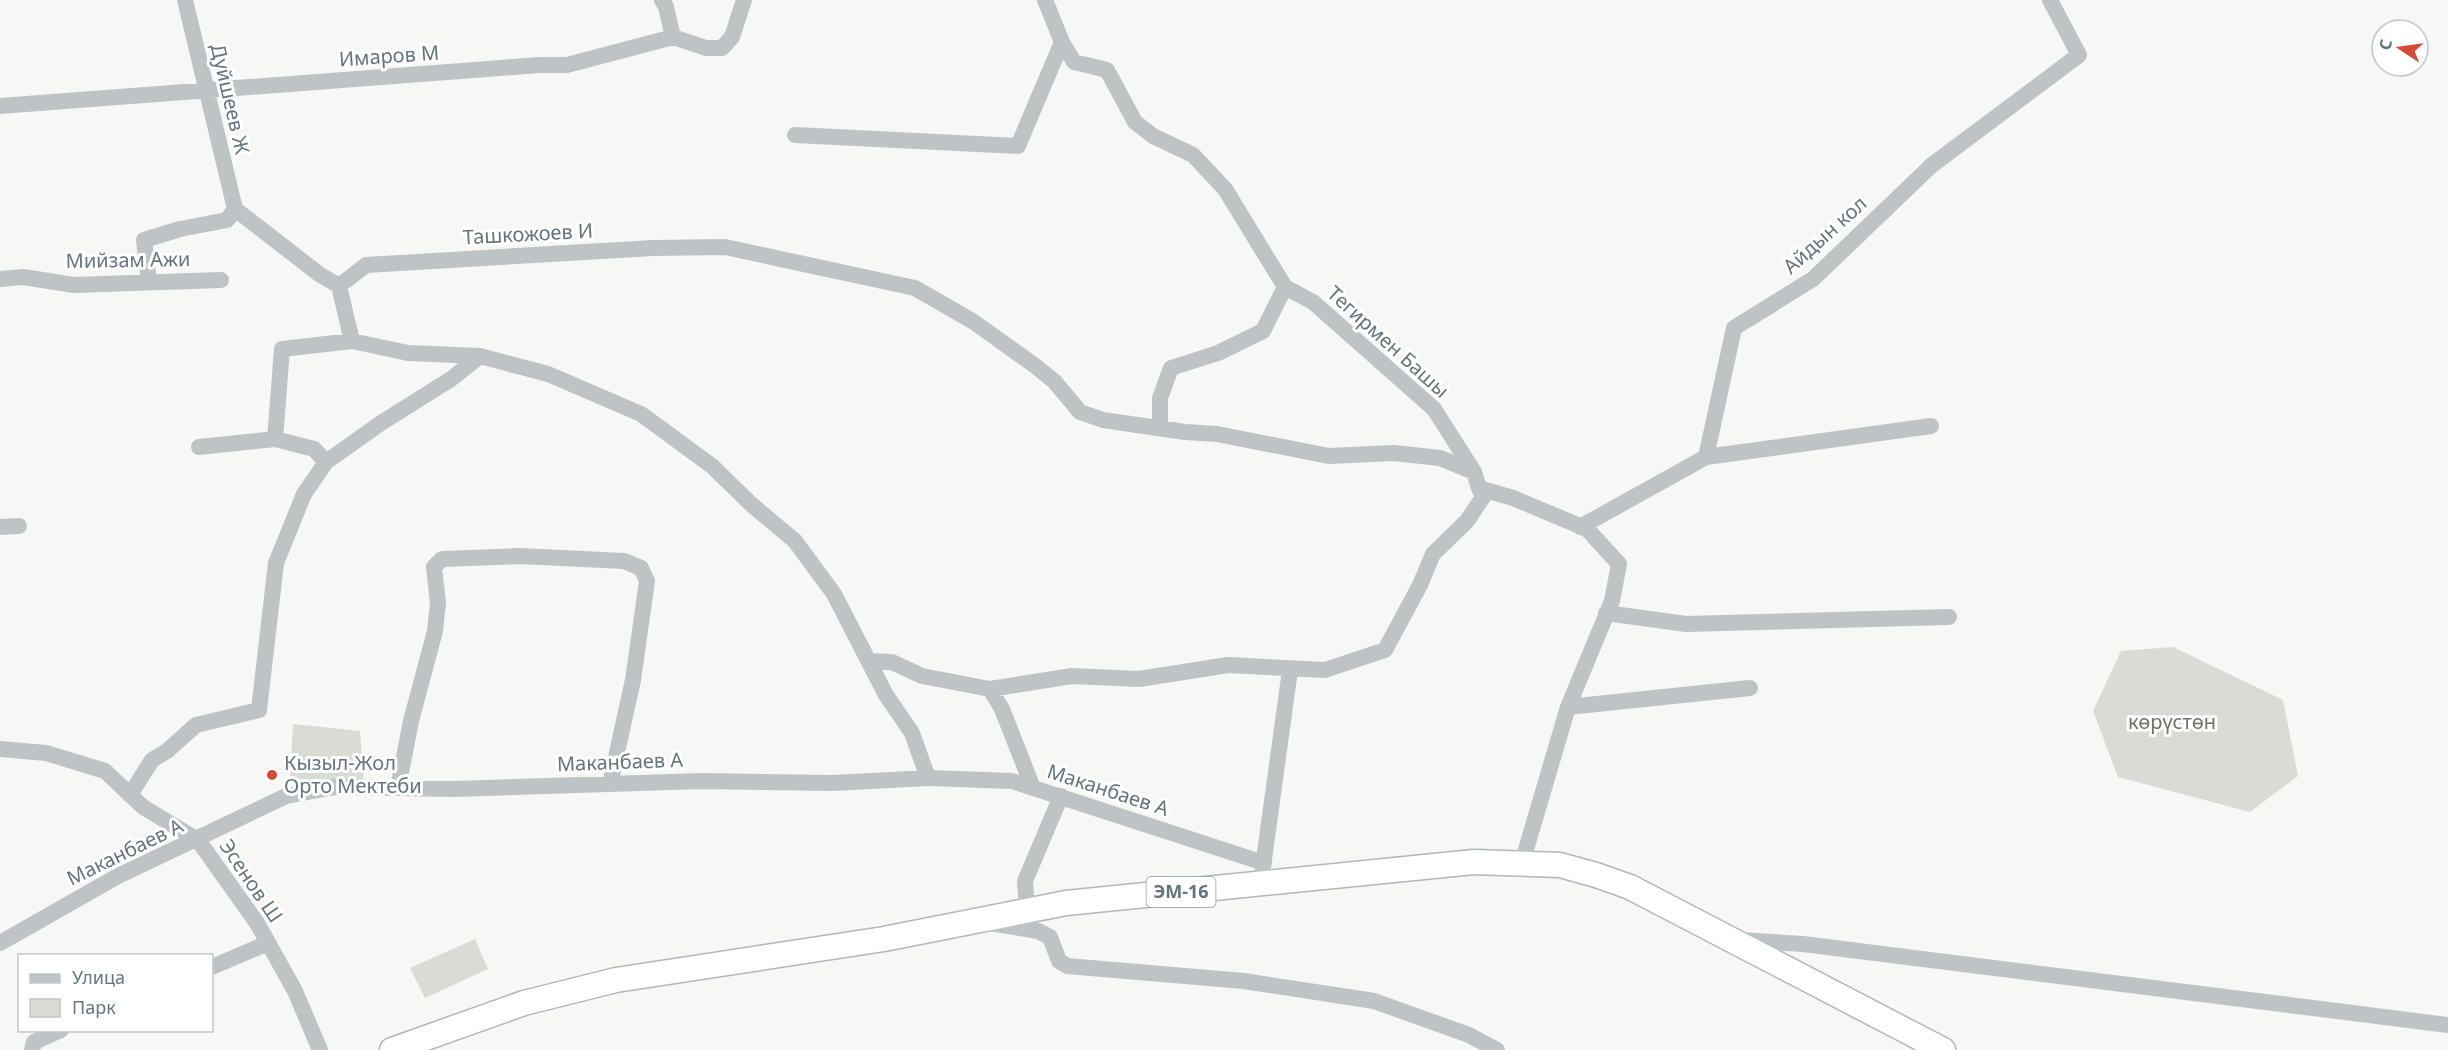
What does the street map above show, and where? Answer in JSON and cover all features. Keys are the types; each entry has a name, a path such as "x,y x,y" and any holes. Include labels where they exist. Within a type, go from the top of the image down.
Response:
{"highway":[{"name":"ЭМ-16","path":"393,1050 524,1003 616,980 884,939 1066,903 1262,873 1474,862 1560,866 1630,887 1943,1050"}],"street":[{"name":"Дуйшеев Ж","path":"185,0 235,209"},
{"path":"662,0 666,7 673,37 706,48 722,48 732,37 744,0"},
{"path":"1045,0 1062,42 1074,62 1107,70 1135,122 1153,136 1193,155 1212,175 1225,189 1285,287 1263,331 1218,353 1171,368 1160,398 1160,427"},
{"name":"Айдын кол","path":"1706,457 1734,328 1813,279 1932,165 2079,55 2050,0"},
{"name":"Имаров М","path":"0,106 539,65 567,65 673,37"},
{"path":"795,135 1018,146 1062,42"},
{"path":"149,282 144,240 180,229 226,220 235,209 319,274 339,286 352,341"},
{"name":"Ташкожоев И","path":"339,286 366,265 653,248 725,247 915,288 974,322 1034,365 1054,381 1080,412 1103,420 1185,432 1217,434 1329,456 1394,453 1440,458 1477,480"},
{"name":"Мийзам Ажи","path":"0,279 23,277 74,285 221,280"},
{"name":"Тегирмен Башы","path":"1285,287 1313,302 1434,409 1477,480"},
{"path":"275,439 282,349 352,341 408,353 480,356 548,374 641,414 712,466 752,505 795,541 834,594 886,695 912,733 928,778"},
{"path":"130,795 152,760 167,751 196,725 259,710 276,563 304,494 326,462 381,423 451,379 480,356"},
{"path":"1580,527 1706,457 1931,426"},
{"path":"199,447 275,439 314,449 326,462"},
{"path":"1477,480 1580,527 1593,535 1619,564 1612,601 1568,707 1522,863"},
{"path":"870,661 892,662 922,676 990,689 1072,676 1139,679 1228,664 1290,670 1325,670 1385,650 1420,585 1433,554 1467,521 1483,497 1477,480"},
{"path":"0,527 19,526"},
{"path":"398,788 411,721 435,631 438,603 434,567 442,559 520,556 624,561 641,568 647,581 633,680 610,784"},
{"path":"1606,613 1686,624 1949,617"},
{"path":"1262,873 1290,670"},
{"path":"1568,707 1750,688"},
{"path":"990,689 1002,709 1033,788"},
{"name":"Эсенов Ш","path":"0,749 46,753 105,771 143,807 198,840 257,923 295,991 320,1050"},
{"name":"Маканбаев А","path":"0,943 118,876 198,840 286,796 335,788 456,789 701,781 834,783 928,778 1012,781 1061,796 1262,873"},
{"path":"1027,911 1025,881 1061,796"},
{"path":"972,921 1038,930 1050,937 1059,961 1067,966 1244,981 1374,1001 1469,1035 1497,1050"},
{"path":"1730,939 1803,944 2448,1025"},
{"path":"213,967 268,943"},
{"path":"32,1050 34,1042 56,1032"}],"green space":[{"name":"көрүстөн","path":"2173,647 2283,700 2298,776 2250,812 2118,777 2093,711 2121,651"},
{"path":"293,724 360,731 364,783 290,779"},
{"path":"475,939 488,969 425,998 410,968"}],"place":[{"name":"Кызыл-Жол Орто Мектеби","path":"272,775"}]}
